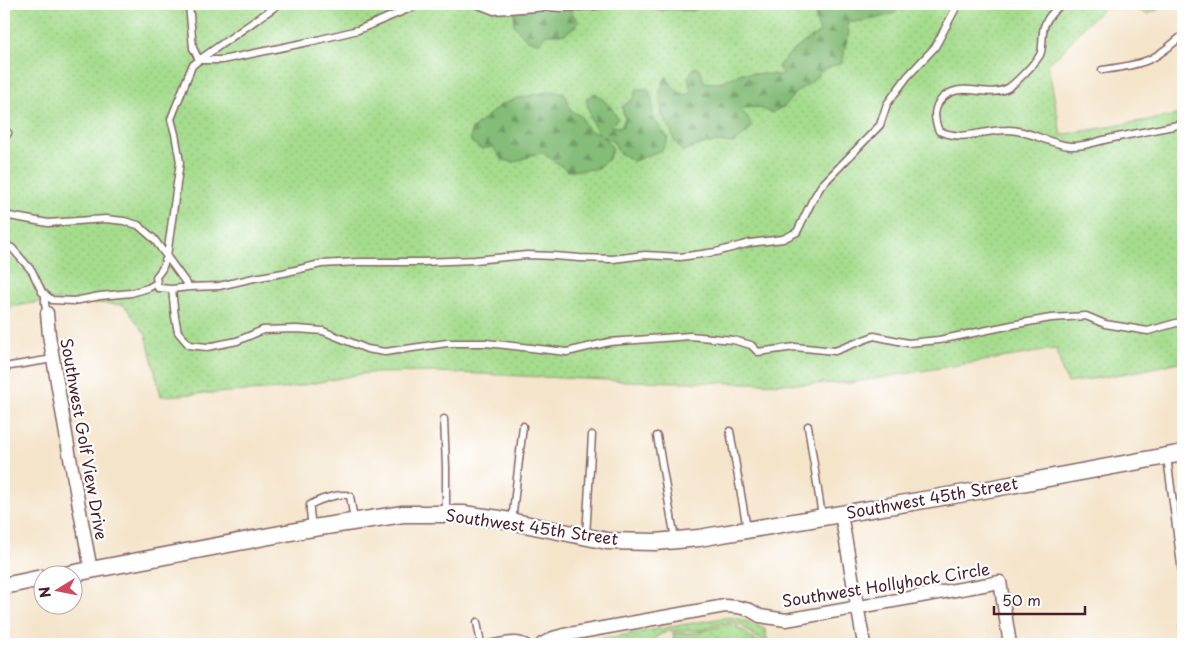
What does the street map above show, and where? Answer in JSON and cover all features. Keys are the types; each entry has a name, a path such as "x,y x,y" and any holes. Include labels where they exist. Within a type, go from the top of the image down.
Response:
{"street":[{"name":"Southwest Golf View Drive","path":"47,313 68,449 91,570"},
{"name":"Southwest 45th Street","path":"82,572 394,514 463,514 607,540 655,542 699,538 979,491 1183,453"},
{"path":"841,514 864,644"},
{"path":"4,586 32,580"},
{"name":"Southwest Hollyhock Circle","path":"542,644 564,635 725,606 738,607 750,610 760,616 786,620 1000,582 1010,644"}],"lane":[{"path":"189,4 192,48 198,60"},
{"path":"279,4 192,66 170,119 176,134 180,162 167,256 162,269 156,277 158,288 219,286 322,264 475,260 527,255 613,259 645,255 680,256 716,252 750,243 783,239 797,232 821,186 880,125 887,104 907,77 935,47 958,4"},
{"path":"198,60 222,60 358,30 420,4"},
{"path":"476,4 494,10 611,4"},
{"path":"1062,4 1050,14 1043,29 1040,55 1020,78 1007,88 993,92 971,89 956,90 943,97 936,106 935,122 939,131 947,135 962,137 1008,130 1022,132 1054,143 1071,146 1088,145 1183,124"},
{"path":"1102,70 1149,60 1183,35"},
{"path":"4,214 48,223 106,219 138,225 154,239 189,287"},
{"path":"4,244 12,248 32,271 42,292 52,300 74,301 131,293 157,283"},
{"path":"172,289 178,332 190,345 207,347 237,341 264,330 296,329 323,331 368,349 385,352 447,342 486,343 567,352 610,342 690,336 733,340 751,345 758,352 796,347 835,351 874,336 908,343 939,340 1052,318 1086,316 1105,324 1148,331 1183,322"},
{"path":"45,294 47,313"},
{"path":"4,367 53,359"},
{"path":"444,419 446,514"},
{"path":"512,522 523,426"},
{"path":"808,426 822,517"},
{"path":"730,431 747,530"},
{"path":"586,537 592,435"},
{"path":"657,436 675,540"},
{"path":"1167,456 1183,580"},
{"path":"312,528 310,505 338,495 350,496 354,521"},
{"path":"477,622 481,644"},
{"path":"489,644 516,639 523,640 528,644"}],"green space":[{"path":"4,4 1120,4 1103,9 1048,64 1061,135 1183,114 1183,361 1139,371 1068,383 1056,349 849,383 626,381 438,372 367,373 283,389 161,396 146,335 124,305 52,300 4,308"},
{"path":"515,4 570,4 569,8 579,23 565,34 546,34 539,43 527,40 514,25"},
{"path":"647,4 710,4 692,11 670,9 661,11"},
{"path":"815,4 906,4 895,13 875,19 847,23 849,34 843,62 823,70 810,83 795,93 785,106 771,113 758,107 745,108 741,111 748,117 752,127 734,143 718,142 699,145 682,151 662,116 660,91 666,76 673,88 685,96 691,91 688,78 694,67 700,69 704,82 719,83 742,73 783,75 778,66 787,56 820,32 816,22"},
{"path":"1130,4 1158,4 1160,9 1147,14"},
{"path":"637,89 648,89 652,99 653,118 668,138 662,150 634,161 619,153 614,142 602,136 612,147 609,159 596,169 568,171 543,153 515,162 502,160 493,147 481,149 471,142 471,130 499,106 515,99 551,91 565,94 571,111 581,116 587,129 599,134 591,120 586,99 596,93 611,107 618,119 611,126 622,127 625,118 622,107 633,99"},
{"path":"729,617 740,619 765,629 768,644 738,623 731,622 701,630 669,631 659,635 648,644 570,644"},
{"path":"729,624 738,626 738,629 743,630 751,638 765,644 675,644 673,633 695,633"}],"water":[{"path":"4,40 9,49 10,60 4,80"}]}
